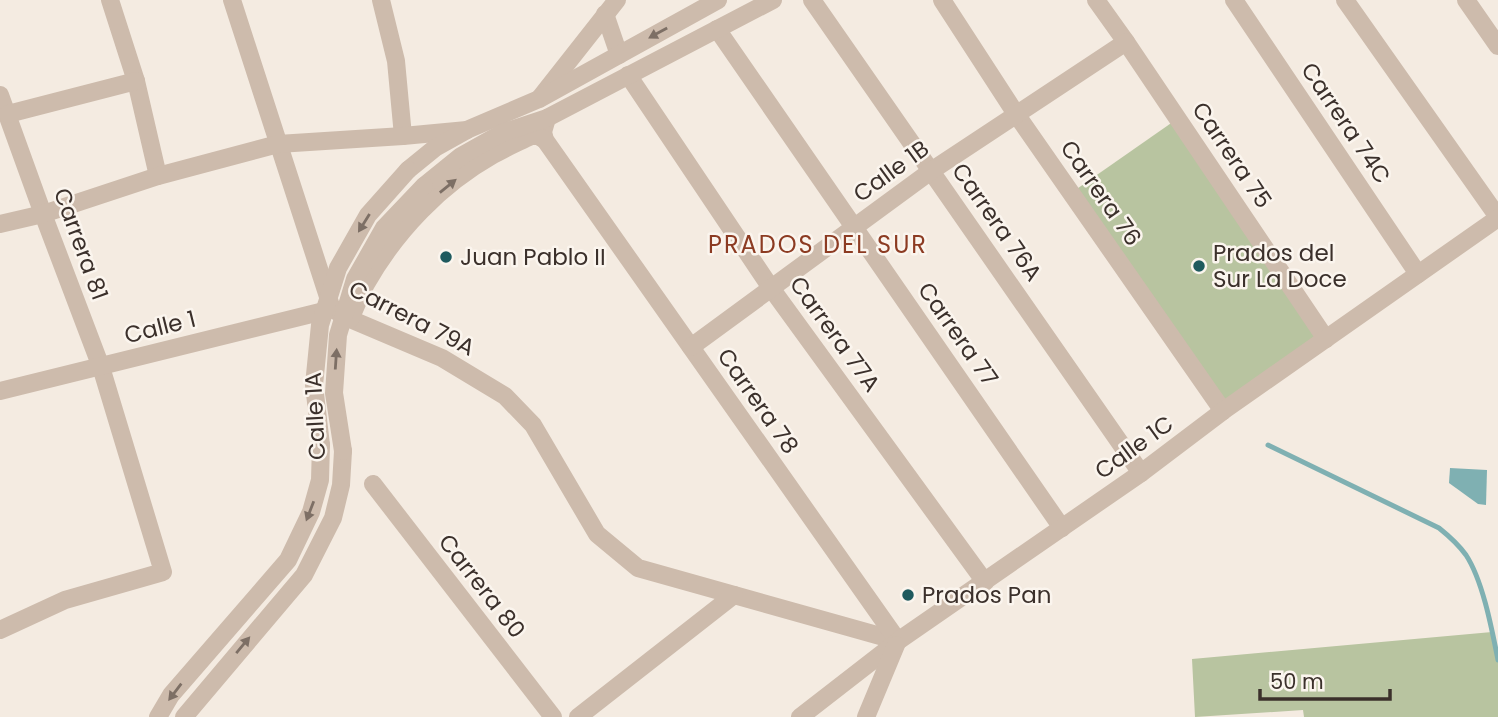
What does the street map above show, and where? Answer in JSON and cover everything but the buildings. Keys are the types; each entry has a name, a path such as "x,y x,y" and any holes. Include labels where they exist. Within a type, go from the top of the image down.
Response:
{"street":[{"path":"110,0 136,81 158,176"},
{"name":"Carrera 79A","path":"232,0 332,309 442,358 505,396 533,425 597,534 638,568 898,642"},
{"path":"381,0 396,61 403,136"},
{"path":"539,99 617,0"},
{"path":"0,224 43,214 158,176 278,144 469,130 539,99 718,0"},
{"path":"545,139 543,132 547,118 772,0"},
{"name":"Carrera 76A","path":"812,0 1142,473"},
{"name":"Carrera 76","path":"942,0 1016,114 1223,411"},
{"name":"Carrera 75","path":"1096,0 1326,339"},
{"name":"Carrera 74C","path":"1234,0 1418,274"},
{"path":"1345,0 1498,217"},
{"path":"1466,0 1498,46"},
{"path":"605,14 619,55"},
{"name":"Carrera 77","path":"716,29 1062,528"},
{"name":"Calle 1B","path":"691,347 931,171 1126,42"},
{"name":"Carrera 77A","path":"628,75 771,288 985,582"},
{"path":"8,114 136,81"},
{"name":"Carrera 81","path":"0,95 101,367 163,572 65,600 0,630"},
{"name":"Calle 1A","path":"184,717 304,575 333,518 341,485 343,451 334,393 338,335 355,279 384,228 424,186 461,156 502,133 547,118"},
{"name":"Calle 1A","path":"158,717 171,695 288,560 311,512 320,480 321,445 314,385 320,325 338,268 368,215 408,170 435,148 469,130"},
{"path":"351,319 367,284 397,237 436,195 493,154 531,136 545,139"},
{"name":"Carrera 78","path":"545,139 898,642"},
{"name":"Calle 1C","path":"800,717 898,642 1142,473 1223,411 1498,217"},
{"name":"Calle 1","path":"0,391 332,309"},
{"name":"Carrera 80","path":"373,484 553,717"},
{"path":"578,717 734,595"},
{"path":"866,717 898,642"}],"green space":[{"name":"Prados del Sur La Doce","path":"1177,119 1326,339 1223,411 1071,193"},
{"path":"1492,632 1498,660 1498,717 1304,717 1303,710 1195,717 1192,659"}],"water":[{"path":"1450,468 1487,470 1486,505 1478,504 1449,483"}],"waterway":[{"path":"1268,445 1439,528 1450,537 1466,555 1477,578 1498,660"}],"place":[{"name":"Juan Pablo II","path":"446,257"},
{"name":"Prados del Sur La Doce","path":"1199,266"},
{"name":"Prados Pan","path":"908,595"}],"district":[{"name":"PRADOS DEL SUR","path":"818,245"}]}
